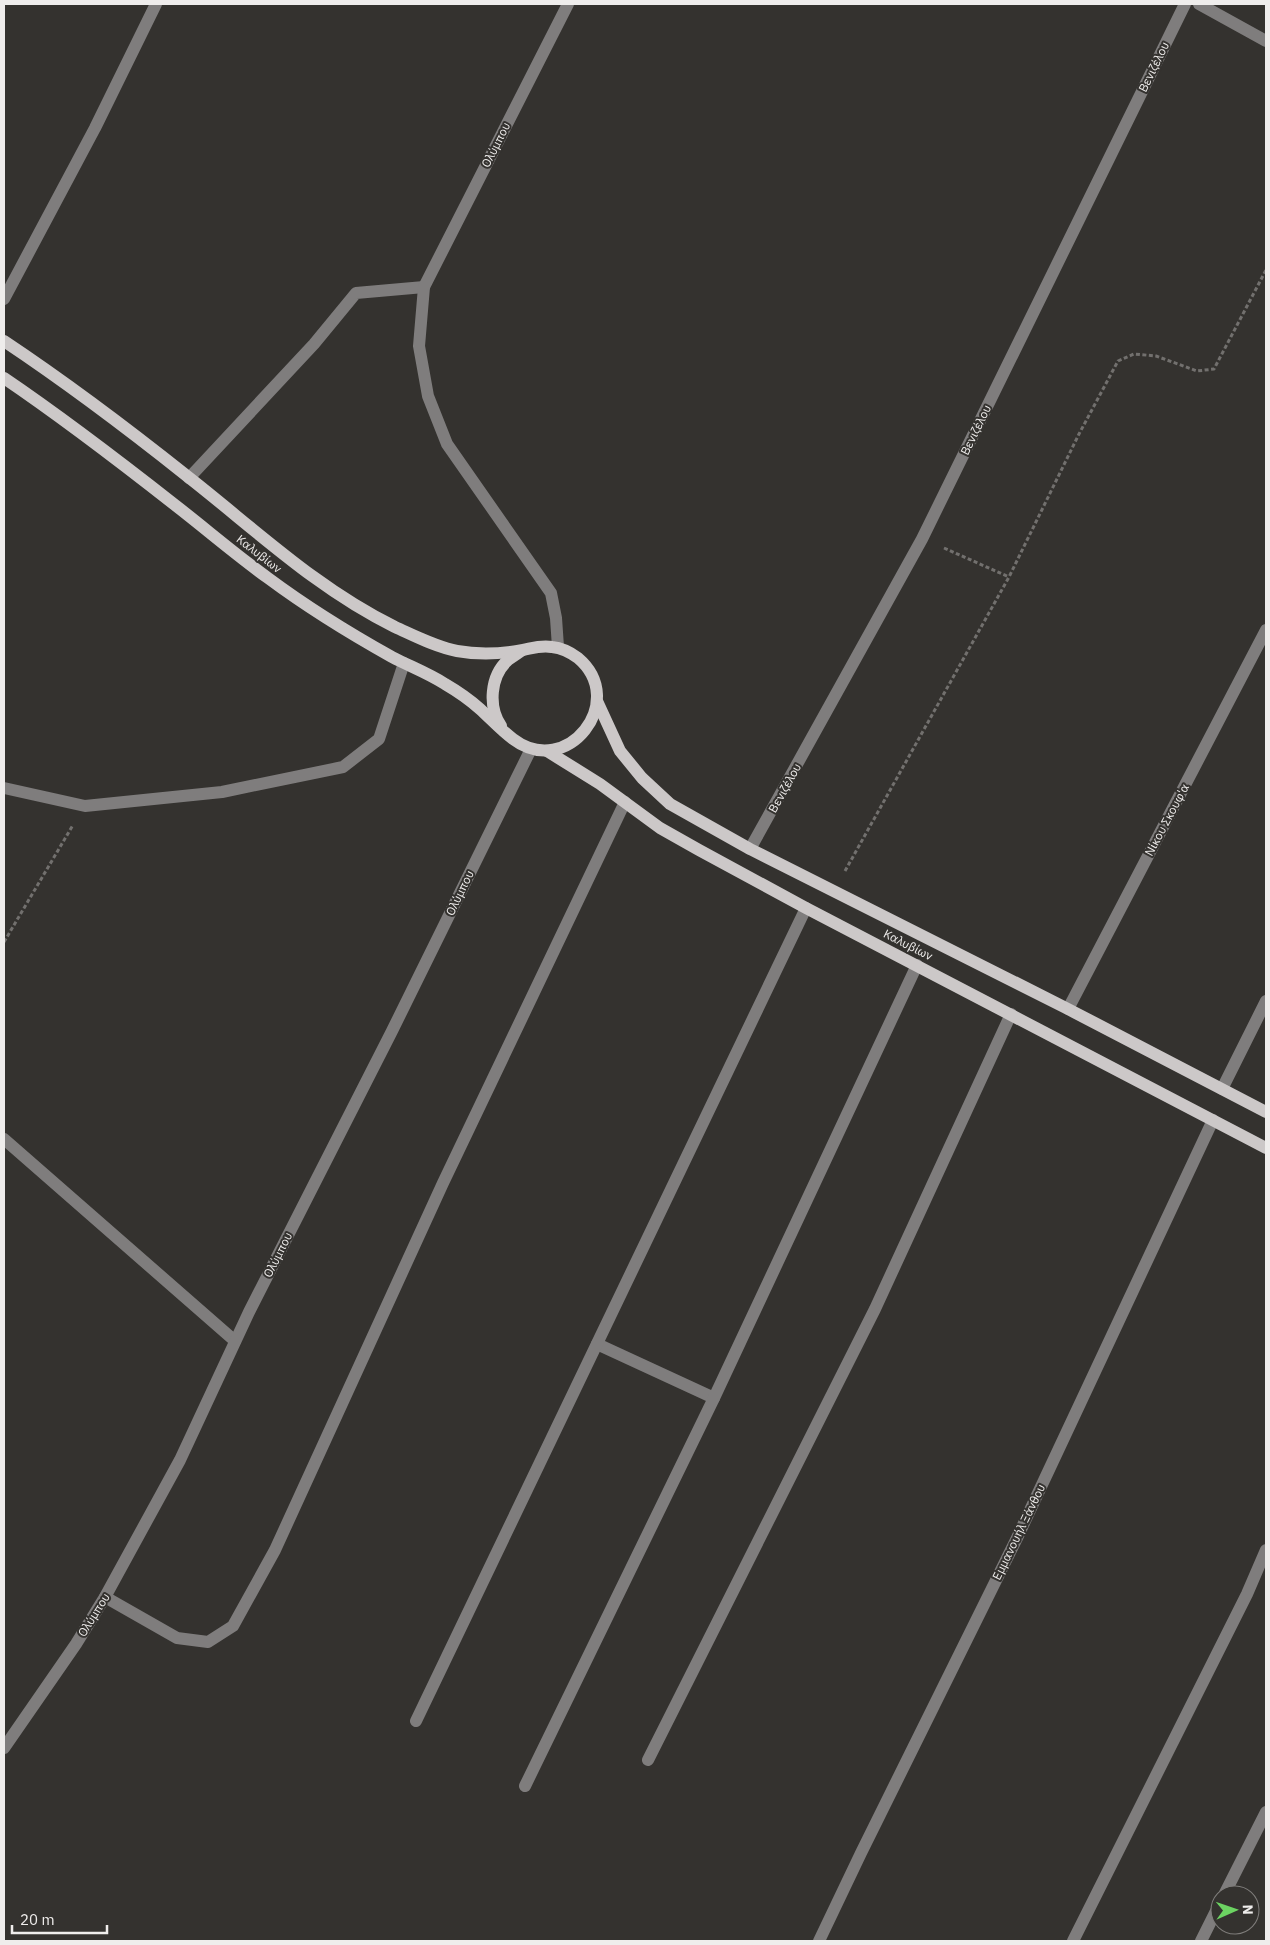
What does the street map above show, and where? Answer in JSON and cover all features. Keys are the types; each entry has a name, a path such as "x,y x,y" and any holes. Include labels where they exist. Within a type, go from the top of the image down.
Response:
{"main road":[{"name":"Καλυβίων","path":"4,340 72,387 189,478 286,558 368,614 415,637 454,651 482,654 524,650 541,646 558,647 571,653 586,667 596,687 597,701 594,716 590,723 576,740 562,748 547,751 531,749 519,744 477,706 442,682 356,637 268,578 63,419 4,378"},
{"name":"Καλυβίων","path":"508,735 496,719 492,699 496,678 507,661 524,650"},
{"name":"Καλυβίων","path":"597,701 620,751 642,778 670,804 750,849 1068,1009 1266,1112"},
{"name":"Καλυβίων","path":"547,751 600,784 660,828 806,908 1266,1148"}],"street":[{"path":"4,299 95,128 156,4"},
{"name":"Ολύμπου","path":"424,287 568,4"},
{"name":"Βενιζέλου","path":"750,849 922,539 1185,4"},
{"path":"1199,4 1266,41"},
{"path":"189,478 314,344 356,293 424,287 419,346 428,396 447,444 551,593 556,618 558,647"},
{"name":"Νίκου Σκουφ'α","path":"1068,1009 1266,630"},
{"path":"4,788 85,806 222,792 343,766 379,738 404,663"},
{"name":"Ολύμπου","path":"4,1748 76,1644 105,1598 180,1460 235,1340 392,1030 531,749"},
{"path":"105,1598 177,1638 208,1642 233,1626 275,1550 442,1183 625,802"},
{"path":"416,1721 806,908"},
{"path":"525,1786 714,1398 917,965"},
{"path":"1222,1089 1266,1001"},
{"path":"648,1760 875,1309 1010,1014"},
{"name":"Εμμανουήλ Ξάνθου","path":"820,1941 1017,1538 1213,1120"},
{"path":"4,1139 235,1340"},
{"path":"597,1344 714,1398"},
{"path":"1073,1941 1247,1594 1266,1550"},
{"path":"1229,1885 1266,1812"},
{"path":"1201,1941 1210,1923"}],"path":[{"path":"834,891 1010,577 1079,434 1118,361 1134,354 1156,356 1197,371 1214,369 1266,270"},
{"path":"922,539 1010,577"},
{"path":"4,942 85,806"}]}
